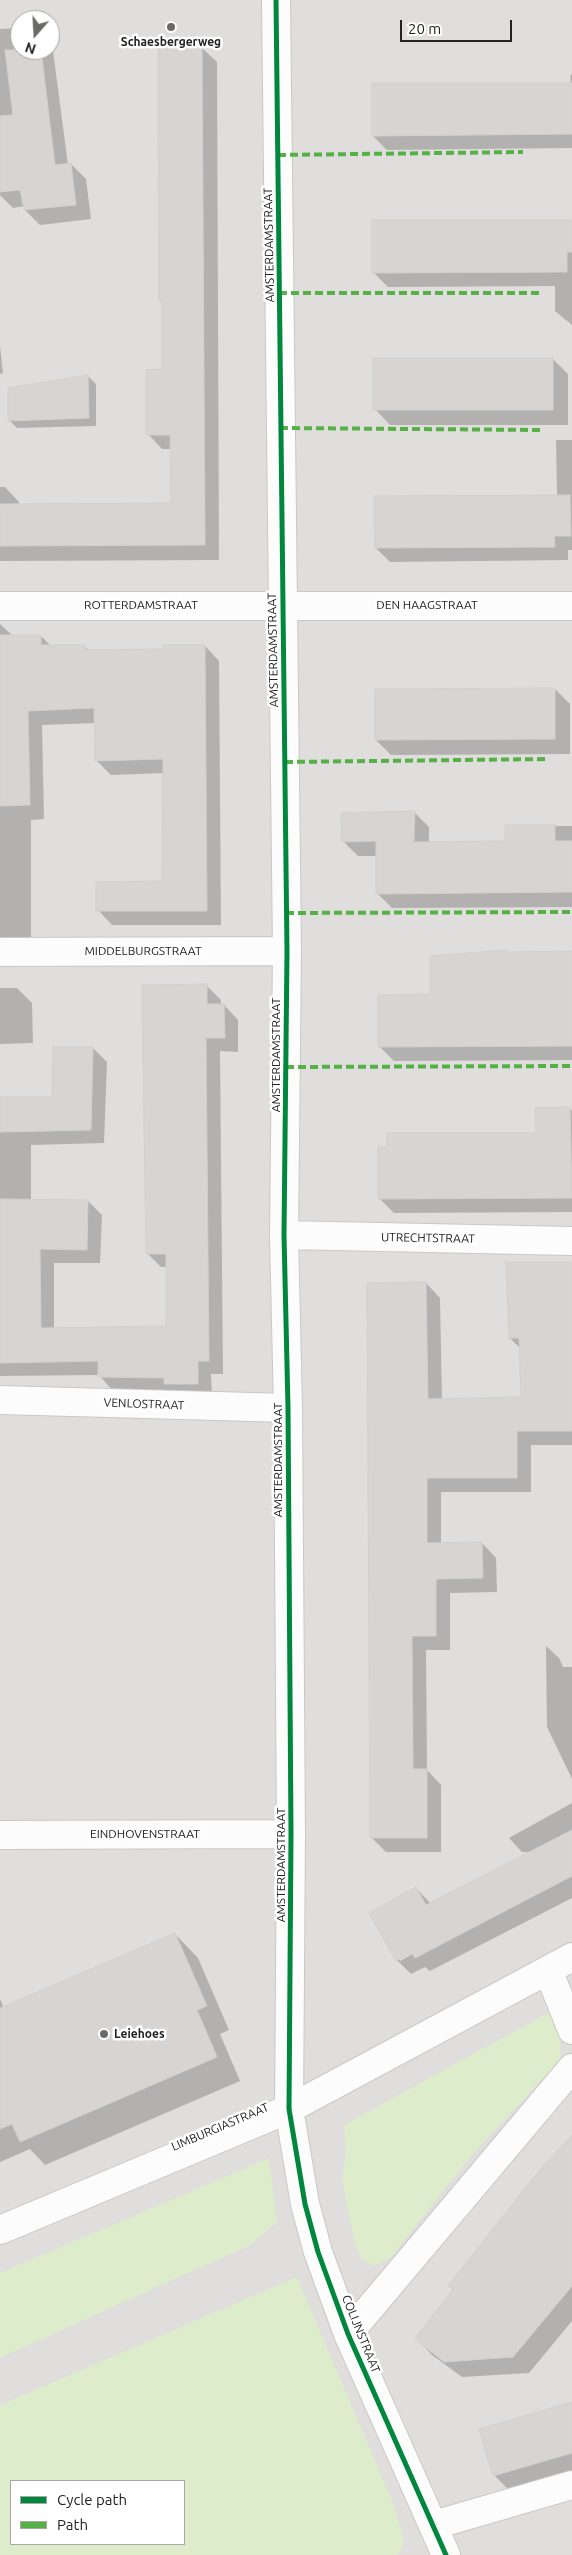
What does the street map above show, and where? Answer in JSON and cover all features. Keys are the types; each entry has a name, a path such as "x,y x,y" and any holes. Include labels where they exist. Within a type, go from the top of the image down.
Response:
{"street":[{"name":"AMSTERDAMSTRAAT","path":"276,0 287,951 284,1235 288,1408 291,1834 289,2109"},
{"name":"ROTTERDAMSTRAAT","path":"0,606 282,605"},
{"name":"DEN HAAGSTRAAT","path":"282,605 572,606"},
{"name":"MIDDELBURGSTRAAT","path":"0,952 287,951"},
{"name":"UTRECHTSTRAAT","path":"284,1235 572,1241"},
{"name":"VENLOSTRAAT","path":"0,1400 288,1408"},
{"name":"EINDHOVENSTRAAT","path":"0,1835 291,1834"},
{"name":"LIMBURGIASTRAAT","path":"0,2230 289,2109 572,1957"},
{"path":"548,1970 572,2030"},
{"path":"348,2334 572,2068"},
{"name":"COLIJNSTRAAT","path":"289,2109 305,2204 318,2252 348,2334 446,2555"},
{"path":"434,2525 572,2485"}],"shaded area":[{"path":"0,0 572,0 572,2555 0,2555"}],"green space":[{"path":"550,2012 559,2028 561,2059 470,2157 391,2257 373,2266 361,2258 355,2243 342,2181 346,2149 344,2125"},
{"path":"269,2158 277,2222 250,2245 0,2358 0,2273"},
{"path":"297,2277 395,2508 404,2542 398,2555 0,2555 0,2405"}],"building":[{"path":"202,46 205,545 0,546 0,504 171,503 170,435 146,435 146,370 162,369 162,300 159,300 158,47"},
{"path":"5,50 10,50 10,60 42,60 55,165 71,163 76,205 24,210 20,190 0,192 0,116 13,115"},
{"path":"372,83 572,83 572,134 372,136"},
{"path":"372,220 572,220 572,252 567,252 567,272 372,273"},
{"path":"373,358 553,358 553,410 373,410"},
{"path":"88,375 89,418 8,421 8,388"},
{"path":"570,495 571,536 554,536 555,547 375,548 374,496"},
{"path":"0,635 41,635 41,645 85,645 85,650 163,649 163,645 205,645 207,911 96,911 96,882 162,881 163,759 95,761 94,708 28,711 30,805 0,806"},
{"path":"555,688 555,739 375,740 375,689"},
{"path":"415,811 414,842 505,841 505,825 555,825 555,841 572,841 572,892 376,894 376,841 342,842 341,813"},
{"path":"506,950 506,952 572,951 572,1046 378,1047 378,995 430,994 430,956"},
{"path":"207,984 207,1004 224,1004 225,1038 206,1038 209,1361 198,1361 198,1384 164,1384 164,1378 98,1377 98,1361 0,1363 0,1199 88,1200 87,1250 40,1249 41,1328 166,1326 166,1254 146,1254 142,985"},
{"path":"53,1047 93,1047 91,1130 0,1132 0,1097 52,1097"},
{"path":"570,1107 572,1198 378,1199 378,1147 387,1147 387,1133 536,1133 535,1108"},
{"path":"506,1262 572,1262 572,1431 517,1431 517,1478 427,1478 427,1543 482,1542 483,1578 436,1579 436,1636 412,1636 413,1769 427,1769 427,1838 370,1838 367,1283 426,1282 428,1399 521,1397 519,1338 509,1338"},
{"path":"572,1830 572,1876 415,1958 412,1953 396,1961 369,1913 416,1887 426,1905"},
{"name":"Leiehoes","path":"175,1933 207,2006 197,2010 217,2057 20,2142 12,2124 0,2129 0,2008"},
{"path":"572,2135 572,2286 513,2357 444,2362 415,2339 453,2289 448,2286 538,2172"},
{"path":"572,2402 572,2453 493,2476 479,2429"}],"marked path":[{"path":"278,155 523,152"},
{"path":"279,293 541,293"},
{"path":"280,428 544,430"},
{"path":"285,762 549,759"},
{"path":"286,913 572,912"},
{"path":"286,1067 572,1066"}],"cycle path":[{"path":"276,0 287,951 284,1235 288,1408 291,1834 289,2109 305,2204 318,2252 348,2334 446,2555"}],"place":[{"name":"Schaesbergerweg","path":"171,27"},
{"name":"Leiehoes","path":"104,2034"}]}
